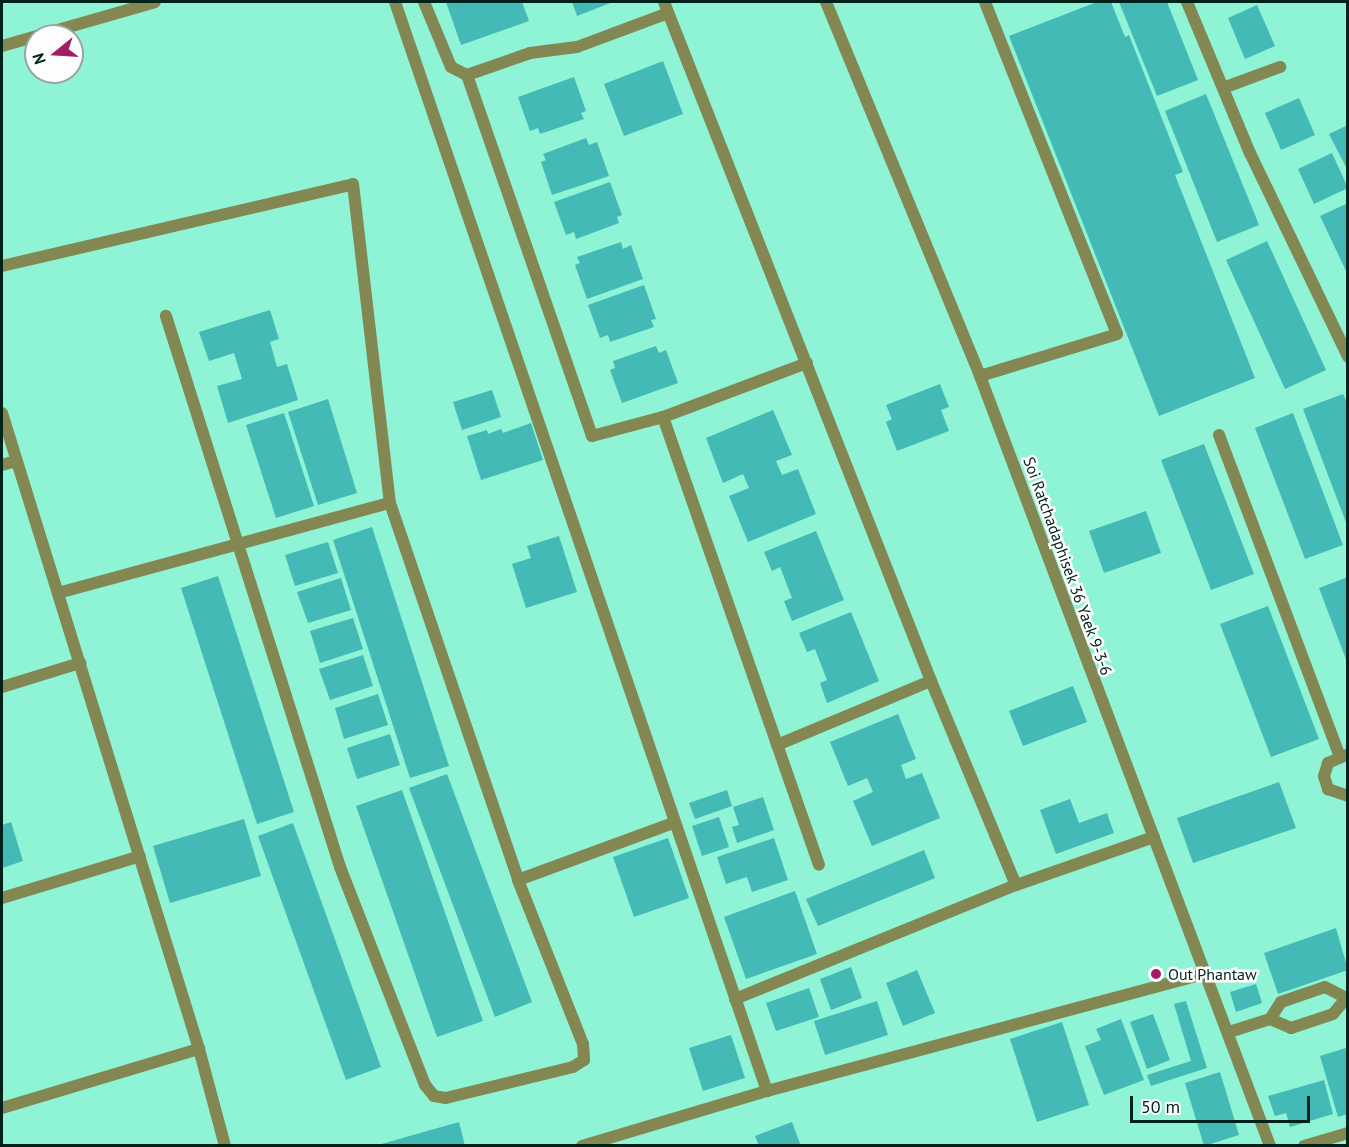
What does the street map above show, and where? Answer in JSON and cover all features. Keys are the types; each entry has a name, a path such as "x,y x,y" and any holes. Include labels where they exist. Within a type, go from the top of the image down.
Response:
{"street":[{"path":"2,46 155,2"},
{"path":"395,2 673,823 767,1091"},
{"path":"424,2 451,67 467,75 592,436 663,417 807,363"},
{"name":"Soi Ratchadaphisek 36 Yaek 9-3-6","path":"826,2 980,376 1207,973 1270,1146"},
{"path":"980,376 1117,334 985,2"},
{"path":"1187,2 1223,88 1347,357"},
{"path":"467,75 530,53 577,47 666,7 931,681 1016,885"},
{"path":"1223,88 1280,68"},
{"path":"2,266 353,184 390,503 518,880 583,1044 584,1060 573,1067 446,1098 434,1096 425,1085 340,867 166,316"},
{"path":"2,413 199,1049 225,1146"},
{"path":"663,417 819,865"},
{"path":"1219,435 1343,755 1324,769 1325,783 1334,793 1347,796"},
{"path":"2,465 16,461"},
{"path":"58,593 240,546 390,503"},
{"path":"2,687 80,663"},
{"path":"777,745 931,681"},
{"path":"518,880 673,823"},
{"path":"735,999 1016,885 1154,837"},
{"path":"2,898 140,856"},
{"path":"582,1146 767,1091 1207,973"},
{"path":"1229,1032 1270,1019 1281,1002 1325,987 1346,996 1333,1014 1291,1028 1270,1019"},
{"path":"2,1108 199,1049"},
{"path":"1304,1146 1347,1133"}],"building":[{"path":"446,2 522,2 529,21 461,45"},
{"path":"572,2 613,2 577,16"},
{"path":"1097,2 1111,2 1125,37 1129,35 1183,172 1175,175 1255,378 1159,416 1009,36"},
{"path":"1119,2 1167,2 1198,80 1157,96"},
{"path":"1257,5 1275,46 1245,59 1228,18"},
{"path":"663,61 683,114 624,136 604,84"},
{"path":"574,77 586,111 581,113 584,119 540,134 538,128 530,131 518,97"},
{"path":"1206,94 1259,225 1217,242 1165,111"},
{"path":"1299,98 1315,135 1281,150 1265,113"},
{"path":"1348,125 1348,171 1329,134"},
{"path":"586,138 589,145 597,142 609,176 552,195 541,162 546,160 543,154"},
{"path":"1332,153 1348,188 1314,204 1298,169"},
{"path":"610,182 622,215 617,217 619,223 576,239 574,232 566,235 554,202"},
{"path":"1348,203 1348,275 1320,216"},
{"path":"1267,241 1326,370 1285,389 1226,260"},
{"path":"621,242 623,249 631,245 643,279 587,299 575,265 580,263 577,257"},
{"path":"644,285 656,319 651,320 654,327 610,342 608,335 600,338 588,305"},
{"path":"270,310 279,339 270,342 277,367 287,364 298,400 228,423 217,386 242,379 234,353 209,361 199,332"},
{"path":"656,346 659,353 666,350 678,383 622,403 610,370 615,368 613,361"},
{"path":"940,384 949,407 941,410 949,431 897,451 886,422 892,419 886,405"},
{"path":"492,390 501,417 462,430 453,402"},
{"path":"1343,394 1348,405 1347,525 1303,409"},
{"path":"328,399 357,493 318,505 288,412"},
{"path":"773,410 792,455 776,461 782,475 798,469 816,514 748,542 729,496 749,488 743,474 723,483 706,438"},
{"path":"284,413 314,506 276,518 246,425"},
{"path":"1293,413 1343,545 1305,559 1255,428"},
{"path":"531,423 543,460 481,480 467,436 487,430 488,434 501,429 503,433"},
{"path":"1204,444 1254,574 1211,590 1161,460"},
{"path":"1146,511 1161,553 1104,573 1089,531"},
{"path":"372,527 449,766 410,778 333,540"},
{"path":"816,531 844,600 792,621 784,601 792,598 780,567 772,571 764,552"},
{"path":"559,536 577,592 526,608 512,564 531,558 527,546"},
{"path":"328,542 338,573 295,586 285,555"},
{"path":"218,576 294,812 257,824 181,588"},
{"path":"1348,577 1348,662 1347,662 1319,588"},
{"path":"341,578 351,610 308,623 297,592"},
{"path":"1268,606 1319,739 1271,757 1220,624"},
{"path":"851,612 879,681 827,703 820,683 827,680 815,649 807,652 799,633"},
{"path":"353,618 363,649 320,663 310,631"},
{"path":"363,655 373,686 330,700 319,669"},
{"path":"1073,686 1087,722 1023,746 1009,711"},
{"path":"378,694 388,725 344,739 335,708"},
{"path":"898,714 916,759 901,765 906,779 922,773 940,818 872,846 853,801 873,792 867,778 848,786 830,742"},
{"path":"390,734 400,765 357,779 347,748"},
{"path":"447,774 532,1002 495,1017 409,788"},
{"path":"1279,782 1296,828 1193,863 1177,818"},
{"path":"402,790 483,1021 437,1037 356,806"},
{"path":"727,790 732,806 695,819 689,803"},
{"path":"763,797 774,830 737,843 732,827 739,825 733,807"},
{"path":"1070,799 1079,823 1107,813 1114,833 1056,854 1040,810"},
{"path":"719,817 729,847 702,856 692,826"},
{"path":"244,819 261,876 170,903 153,846"},
{"path":"11,822 23,861 2,868 2,825"},
{"path":"293,823 381,1067 346,1080 258,836"},
{"path":"668,838 689,898 634,917 613,857"},
{"path":"774,838 788,880 752,892 747,877 726,884 717,857"},
{"path":"924,850 935,878 818,926 806,899"},
{"path":"795,891 817,954 746,979 724,917"},
{"path":"1336,928 1348,970 1278,994 1264,953"},
{"path":"851,967 862,998 831,1010 820,979"},
{"path":"917,970 935,1013 903,1026 886,983"},
{"path":"1256,984 1262,1003 1236,1012 1230,992"},
{"path":"809,988 819,1017 776,1031 766,1003"},
{"path":"877,1001 888,1035 825,1055 814,1021"},
{"path":"1186,1001 1207,1068 1151,1086 1147,1075 1191,1061 1174,1004"},
{"path":"1153,1014 1170,1060 1147,1069 1130,1022"},
{"path":"1121,1019 1144,1080 1104,1095 1085,1046 1101,1040 1096,1029"},
{"path":"1062,1022 1089,1105 1037,1122 1010,1039"},
{"path":"731,1035 745,1078 703,1091 689,1048"},
{"path":"1346,1048 1348,1114 1338,1117 1320,1056"},
{"path":"1220,1072 1239,1135 1204,1146 1185,1083"},
{"path":"1324,1080 1333,1114 1290,1127 1286,1113 1275,1116 1268,1096"},
{"path":"459,1122 465,1146 378,1146 378,1145"},
{"path":"792,1122 801,1146 759,1146 755,1136"}],"place":[{"name":"Out Phantaw","path":"1156,974"}]}
